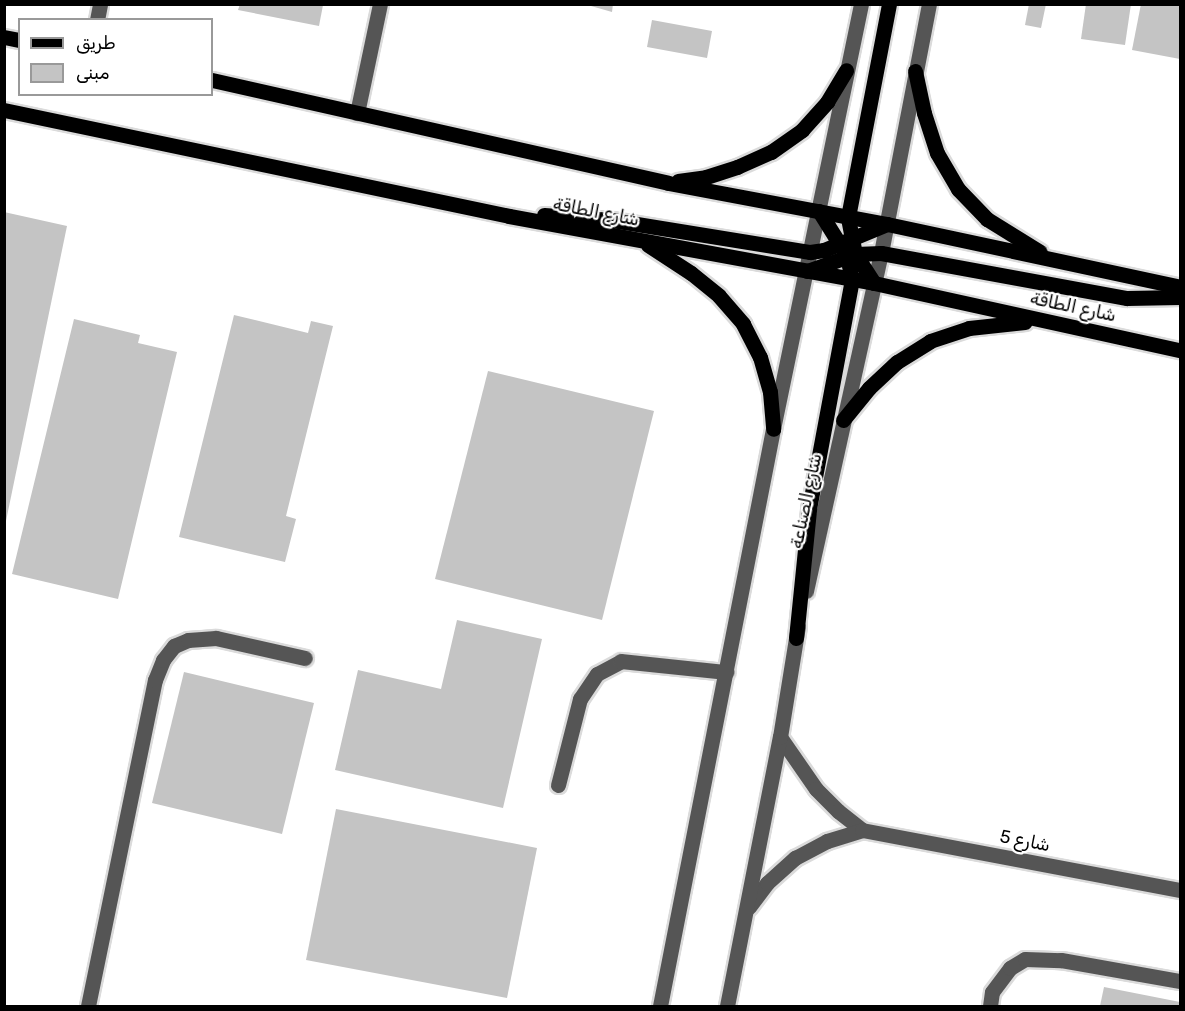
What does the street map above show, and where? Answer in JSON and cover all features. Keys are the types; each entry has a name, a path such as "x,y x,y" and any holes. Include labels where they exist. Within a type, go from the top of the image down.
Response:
{"main road":[{"path":"796,638 809,509 852,280 848,248 848,217 889,4"},
{"path":"668,183 706,177 771,152 808,123 827,102 846,70"},
{"path":"915,71 924,113 937,153 958,189 987,219 1058,262"},
{"path":"213,80 668,183 887,224 1180,287"},
{"name":"شارع الطاقة","path":"4,110 509,216 874,284 1180,350"},
{"path":"819,211 874,284"},
{"path":"509,216 570,215 612,220 810,252 848,248 1127,298 1180,297"},
{"path":"806,272 887,224"},
{"path":"640,241 691,273 719,296 742,324 760,357 770,392 773,429"},
{"path":"843,420 869,388 897,362 930,341 969,328 1041,321"}],"street":[{"path":"357,113 380,4"},
{"path":"660,1006 773,429 861,4"},
{"name":"شارع الصناعة","path":"728,1006 780,737 796,638 881,254 929,4"},
{"path":"88,1006 155,680 163,660 174,646 181,643 216,638 305,658"},
{"path":"558,785 580,699 597,674 621,661 726,672"},
{"name":"شارع 5","path":"780,737 816,789 837,811 862,830 1180,890"},
{"name":"شارع 5","path":"746,912 767,883 795,858 827,841 862,830"},
{"path":"990,1006 992,992 1010,968 1025,959 1071,961 1180,981"}],"building":[{"path":"240,4 323,5 319,26 238,10"},
{"path":"584,4 613,4 612,12"},
{"path":"1029,4 1046,4 1041,28 1025,25"},
{"path":"1086,4 1131,4 1125,45 1081,39"},
{"path":"1141,4 1180,4 1180,59 1132,50"},
{"path":"652,20 712,31 707,58 647,47"},
{"path":"4,212 67,226 6,521 4,521"},
{"path":"234,315 308,333 311,321 333,326 286,516 296,519 285,562 179,537"},
{"path":"74,319 140,335 138,343 177,352 118,599 12,574"},
{"path":"488,371 654,411 602,620 435,579"},
{"path":"457,620 542,639 503,808 335,770 358,670 441,689"},
{"path":"184,672 314,703 282,834 152,803"},
{"path":"336,809 537,848 507,998 306,960"},
{"path":"1104,987 1180,1002 1180,1006 1100,1006"}]}
